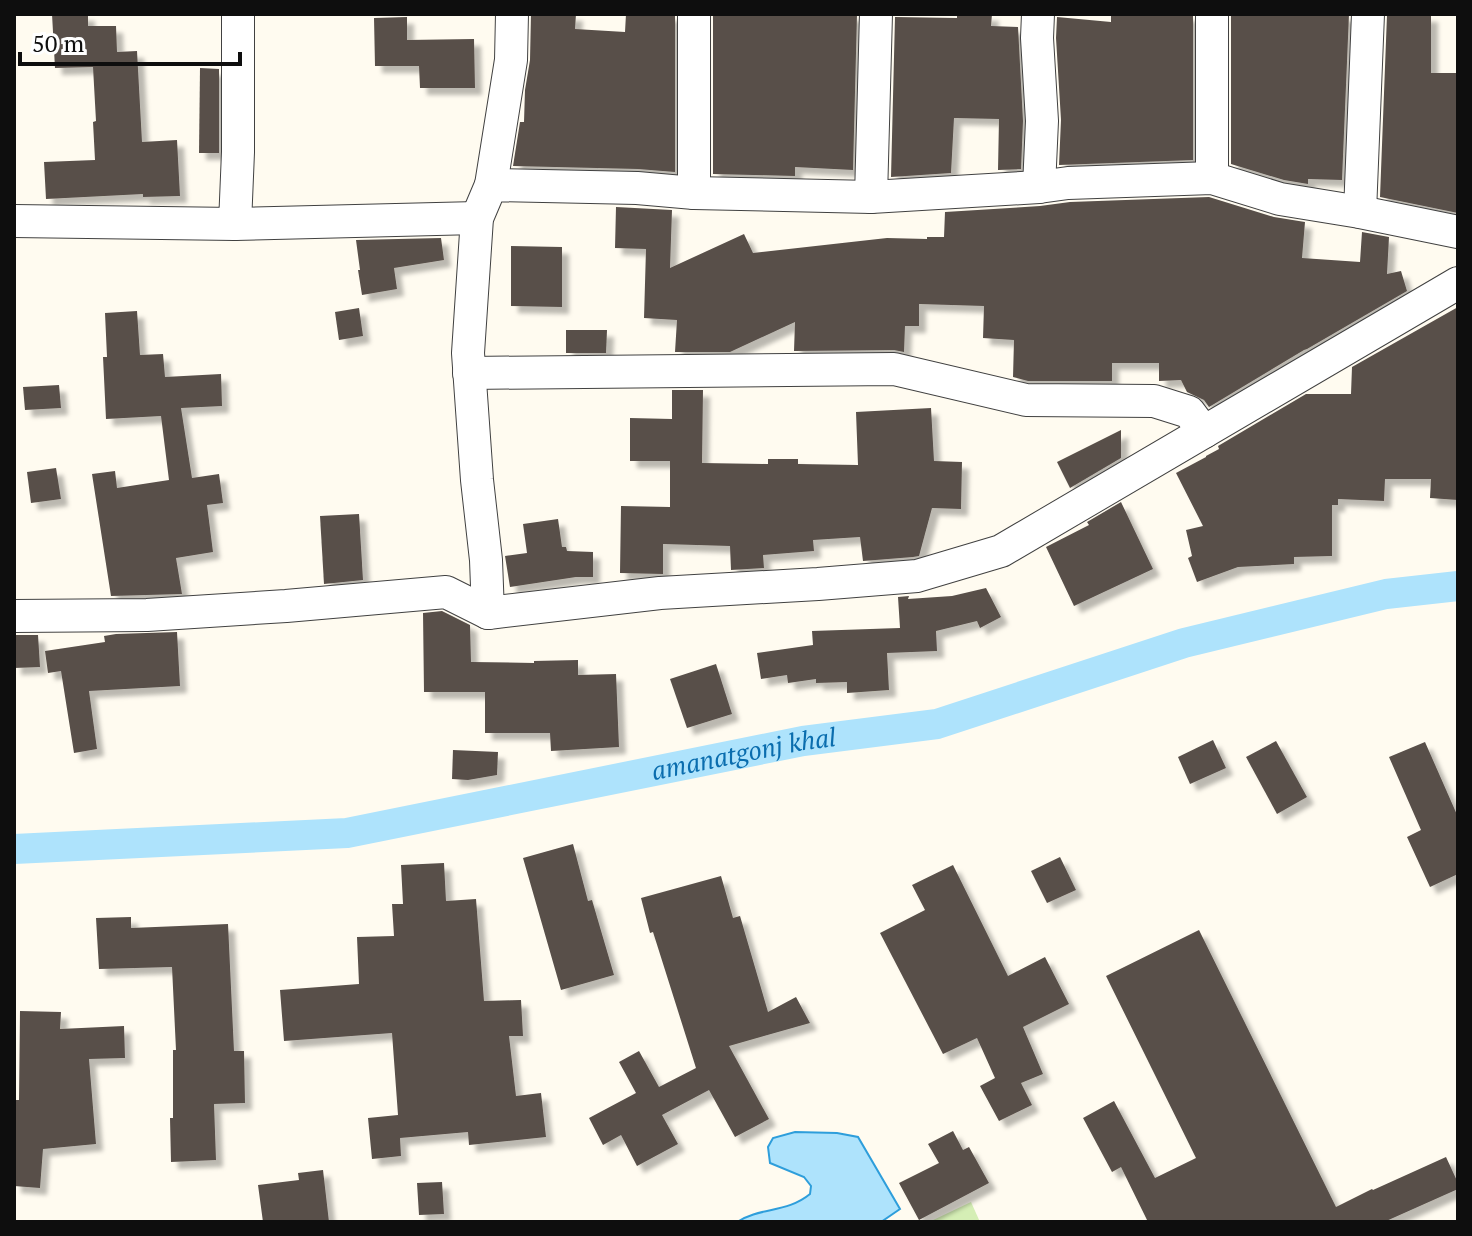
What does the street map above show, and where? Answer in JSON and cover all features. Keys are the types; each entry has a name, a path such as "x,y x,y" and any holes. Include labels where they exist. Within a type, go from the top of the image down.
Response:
{"street":[{"path":"235,224 238,14"},
{"path":"488,613 468,353 477,218 491,185 511,60 512,14"},
{"path":"694,14 694,193"},
{"path":"871,197 876,14"},
{"path":"1038,14 1042,121 1039,187"},
{"path":"1212,14 1212,178"},
{"path":"1360,212 1368,14"},
{"path":"491,185 871,197 1068,183 1212,178 1280,199 1458,232"},
{"path":"14,221 235,224 477,218"},
{"path":"14,616 147,615 446,592 488,613 660,593 917,576 1001,551 1458,283"},
{"path":"469,373 894,369 1026,400 1154,401 1189,412 1204,432"}],"green space":[{"path":"971,1202 980,1222 929,1222"}],"water":[{"path":"795,1132 858,1137 900,1209 881,1222 737,1222 792,1204 810,1194 811,1186 804,1177 770,1163 768,1147 773,1138"}],"building":[{"path":"52,14 88,14 88,26 116,26 117,52 137,51 142,142 177,140 180,196 143,197 143,194 46,199 44,162 95,160 93,67 55,68"},
{"path":"531,14 576,14 575,29 625,32 626,14 675,14 675,172 513,166 520,122 524,122"},
{"path":"713,14 857,14 853,170 795,167 795,176 713,174"},
{"path":"957,14 992,14 991,26 1018,27 1023,121 1021,169 998,170 999,119 954,118 951,173 891,177 895,17 957,18"},
{"path":"1111,14 1193,14 1193,160 1059,165 1061,120 1057,17 1111,22"},
{"path":"1231,14 1349,14 1342,180 1308,179 1308,184 1231,164"},
{"path":"1387,15 1431,15 1431,73 1458,73 1458,213 1380,197"},
{"path":"407,17 407,40 474,39 475,88 420,88 419,66 375,66 374,18"},
{"path":"200,68 219,69 219,153 199,153"},
{"path":"1209,197 1274,217 1305,222 1302,258 1360,262 1362,232 1389,237 1387,274 1401,271 1407,291 1209,407 1204,400 1187,392 1181,380 1159,381 1159,363 1112,363 1112,381 1028,381 1013,377 1014,340 983,338 984,306 919,304 919,326 905,326 904,352 794,351 795,322 730,352 675,352 677,320 644,318 646,249 615,248 616,207 672,210 670,268 744,234 753,253 887,238 944,237 945,212 1070,202"},
{"path":"441,238 444,260 394,268 397,289 362,295 356,240"},
{"path":"511,246 562,247 562,307 511,306"},
{"path":"1458,307 1458,500 1430,498 1431,479 1385,479 1384,501 1338,499 1338,505 1332,505 1332,556 1294,557 1294,564 1238,567 1197,582 1188,558 1192,556 1186,530 1203,526 1176,473 1306,394 1351,394 1352,367"},
{"path":"359,308 363,336 339,340 335,312"},
{"path":"137,311 140,355 163,354 165,377 221,374 222,406 181,408 192,478 219,474 223,503 207,505 213,552 176,558 182,594 111,596 92,474 115,471 117,488 169,480 161,416 106,419 103,357 107,357 105,313"},
{"path":"566,330 607,330 606,353 566,353"},
{"path":"59,385 61,408 25,410 23,387"},
{"path":"672,390 703,390 702,463 768,464 768,459 798,459 798,464 858,465 856,412 931,408 934,461 962,462 961,509 932,508 919,556 863,561 860,537 813,540 814,551 763,555 764,568 731,570 730,546 663,544 663,574 620,573 621,506 670,507 670,461 630,461 630,418 672,419"},
{"path":"1121,430 1121,458 1070,488 1057,462"},
{"path":"56,468 61,499 31,503 27,472"},
{"path":"1121,502 1153,569 1074,606 1046,547 1089,525 1087,522"},
{"path":"359,514 363,580 324,584 320,516"},
{"path":"558,519 562,547 566,547 567,551 593,552 593,577 510,587 505,556 527,553 523,524"},
{"path":"986,588 1001,617 980,628 977,621 936,631 937,651 887,653 889,690 847,693 847,682 816,683 816,679 788,683 787,675 761,679 757,653 813,645 812,631 900,628 898,597 952,596"},
{"path":"442,611 470,625 471,662 578,660 578,675 616,674 619,747 551,751 550,733 485,733 485,692 424,692 423,613"},
{"path":"177,632 180,686 89,691 97,749 74,753 61,671 48,673 45,651 105,642 104,636 116,634"},
{"path":"14,635 38,635 40,667 14,668"},
{"path":"716,664 732,714 687,728 670,679"},
{"path":"1213,740 1226,768 1190,784 1178,757"},
{"path":"1276,741 1307,797 1277,814 1246,757"},
{"path":"1425,742 1458,817 1458,874 1430,887 1407,837 1421,830 1389,757"},
{"path":"453,750 498,752 497,775 468,780 452,779"},
{"path":"573,844 588,901 592,900 614,975 561,990 523,858"},
{"path":"1060,857 1076,890 1047,903 1031,871"},
{"path":"444,863 446,901 476,899 484,1001 521,1000 523,1036 509,1036 516,1096 541,1093 546,1137 469,1145 468,1132 400,1138 401,1156 372,1159 368,1118 398,1115 392,1033 284,1041 280,990 359,984 357,937 394,936 392,904 403,904 401,865"},
{"path":"953,865 1008,976 1045,957 1069,1004 1023,1027 1043,1074 1021,1083 1032,1105 999,1121 980,1086 995,1078 977,1038 943,1054 880,933 925,910 912,885"},
{"path":"721,876 733,918 740,916 768,1012 796,997 810,1023 729,1046 769,1119 735,1137 709,1090 662,1115 678,1144 637,1166 621,1135 603,1145 589,1118 636,1093 619,1062 639,1051 659,1087 696,1068 641,898"},
{"path":"131,917 131,928 228,924 234,1051 244,1051 245,1103 214,1104 216,1160 171,1162 173,1050 176,1050 172,967 99,969 96,918"},
{"path":"1199,930 1336,1207 1446,1157 1458,1189 1384,1222 1148,1222 1121,1167 1112,1172 1083,1118 1114,1101 1155,1178 1196,1158 1106,976"},
{"path":"20,1011 61,1012 60,1029 124,1026 125,1058 89,1059 96,1144 43,1149 40,1188 14,1186 14,1100 19,1100"},
{"path":"953,1131 963,1150 969,1147 989,1183 919,1220 899,1183 939,1163 928,1144"},
{"path":"323,1170 329,1222 263,1222 258,1185 299,1180 298,1173"},
{"path":"442,1182 444,1214 419,1215 417,1183"}],"waterway":[{"name":"amanatgonj khal","path":"14,849 347,833 803,741 937,724 1184,643 1386,594 1458,586"}]}
